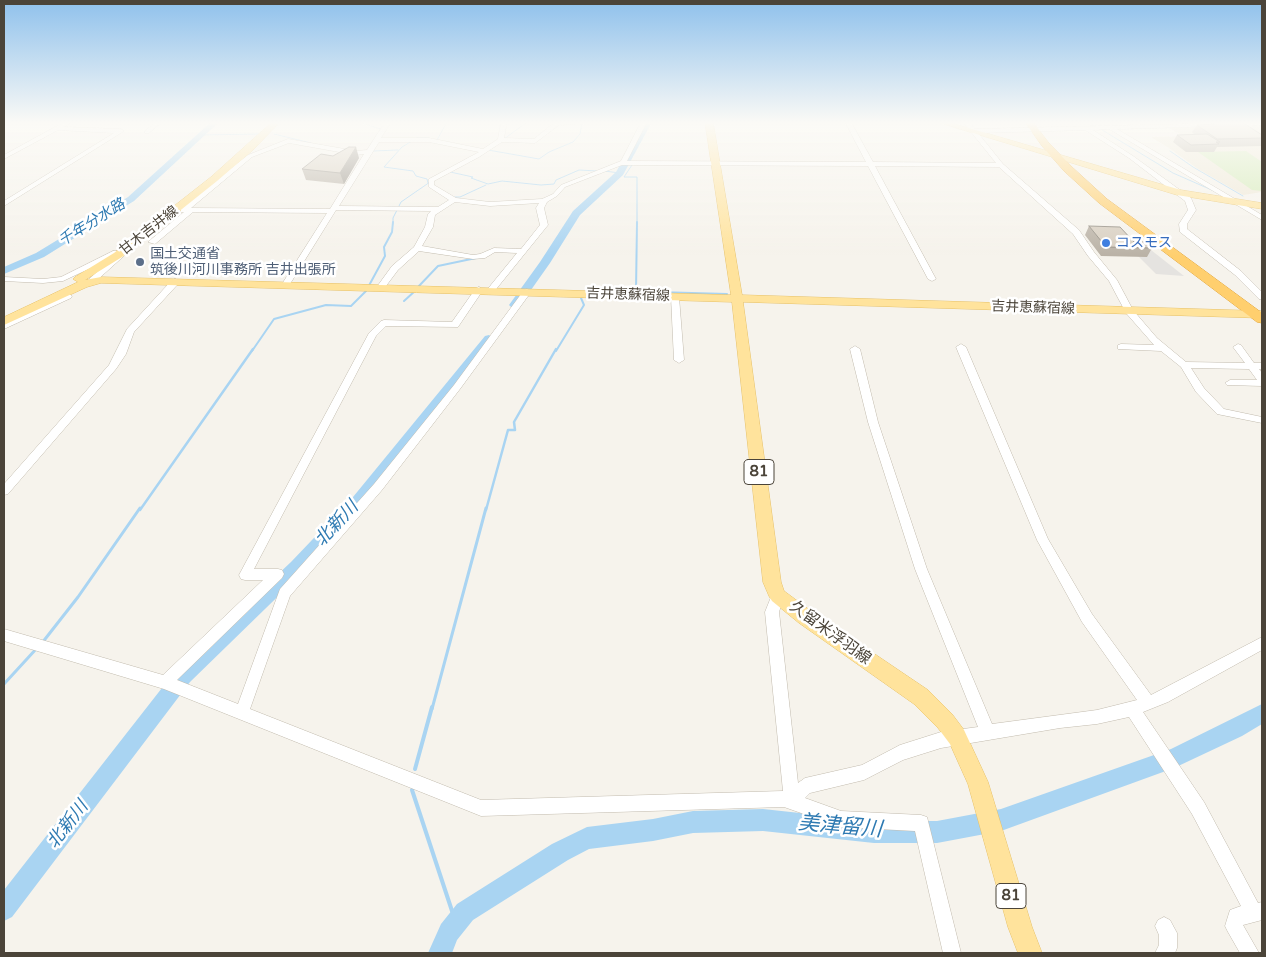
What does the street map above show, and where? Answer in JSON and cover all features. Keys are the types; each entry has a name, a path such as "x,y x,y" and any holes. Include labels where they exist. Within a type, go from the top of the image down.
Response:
{"highway":[{"path":"1067,167 1084,184 1117,211 1260,315"}],"main road":[{"name":"甘木吉井線","path":"4,315 70,284 105,263 137,241 229,167"},
{"name":"久留米浮羽線","path":"716,167 737,298 772,582 778,596 805,617 921,697 945,721 957,737 978,782 1020,927 1030,953"},
{"path":"1092,167 1180,193 1262,206"},
{"name":"吉井恵蘇宿線","path":"4,321 97,280 286,284 1260,315"}],"street":[{"path":"4,204 64,167"},
{"path":"237,167 184,210 437,209"},
{"path":"286,284 360,167"},
{"path":"456,167 431,181 431,186 454,200 490,204 544,201 555,195 563,186 616,167"},
{"path":"871,167 932,279"},
{"path":"1003,167 1076,232 1091,254 1113,280 1129,311 1163,348 1184,365 1200,390 1221,412 1262,420"},
{"path":"1146,167 1188,200 1192,210 1182,224 1183,230 1238,273 1262,297"},
{"path":"1177,167 1262,218"},
{"path":"372,288 417,248 429,227 432,214 437,209 454,200"},
{"path":"165,682 278,574 244,575 372,335 384,322 455,325 484,291 523,251 544,225 540,208 544,201"},
{"path":"152,242 190,210"},
{"path":"4,278 43,281 63,278 137,241"},
{"path":"4,326 97,280 137,241"},
{"path":"417,248 473,257 482,256 494,250 523,251"},
{"path":"4,491 113,367 122,354 130,331 175,282"},
{"path":"242,712 285,593 378,487 457,387 524,292"},
{"path":"675,297 680,360"},
{"path":"962,347 1043,540 1087,618 1148,703"},
{"path":"1121,347 1163,348"},
{"path":"1230,383 1262,382 1258,366 1238,347"},
{"path":"855,349 873,422 920,569 988,732"},
{"path":"1184,365 1258,366"},
{"path":"778,596 772,612 792,802"},
{"path":"4,635 165,682 179,690 242,712 480,808 784,799 841,819 922,824 952,953"},
{"path":"792,802 805,786 850,777 864,772 900,753 957,737 1097,717 1132,709 1163,697 1262,643"},
{"path":"1132,709 1198,808 1258,911 1236,916 1234,926 1250,953"},
{"path":"1164,926 1168,933 1168,948 1164,953"}],"shaded area":[{"path":"1195,167 1262,167 1262,192 1243,195"},
{"path":"1128,235 1146,246 1184,276 1156,274 1132,250"}],"green space":[{"path":"1219,167 1262,167 1262,191 1252,190"}],"building":[{"path":"305,167 344,167 340,173 302,169"},
{"path":"1089,226 1120,227 1134,242 1152,242 1152,248 1106,247"}],"waterway":[{"name":"千年分水路","path":"4,271 40,255 131,199 166,167"},
{"path":"384,167 413,171 416,176 427,179 428,183"},
{"name":"北新川","path":"515,305 545,263 576,213 620,173 623,167"},
{"path":"631,167 624,177 637,177 637,222"},
{"path":"1163,167 1214,191"},
{"path":"1193,167 1243,196"},
{"path":"450,172 473,177 471,178 488,184 502,181 541,185 554,184 556,180 579,170 597,171"},
{"path":"604,171 620,173"},
{"path":"393,222 401,202 430,182"},
{"path":"455,197 460,197 486,185"},
{"path":"252,351 274,319 326,305 351,306 366,291 385,256 384,247 392,232 393,222"},
{"path":"636,291 637,222"},
{"path":"418,287 438,266 476,258"},
{"path":"586,290 727,294"},
{"path":"404,301 415,291"},
{"path":"556,351 584,305 581,298"},
{"name":"北新川","path":"4,909 183,676 297,567 358,501 489,339"},
{"path":"140,510 253,349"},
{"path":"486,510 508,430 515,430 514,422 556,349"},
{"path":"42,643 78,597 140,508"},
{"path":"432,709 486,508"},
{"path":"4,684 37,648"},
{"path":"415,769 432,707"},
{"name":"美津留川","path":"440,953 449,932 465,912 560,852 587,838 653,830 693,822 763,820 874,832 937,832 1001,820 1174,758 1235,729 1262,713"},
{"path":"412,790 456,923"}],"place":[{"name":"コスモス","path":"1106,243"},
{"name":"国土交通省 筑後川河川事務所 吉井出張所","path":"140,262"}]}
